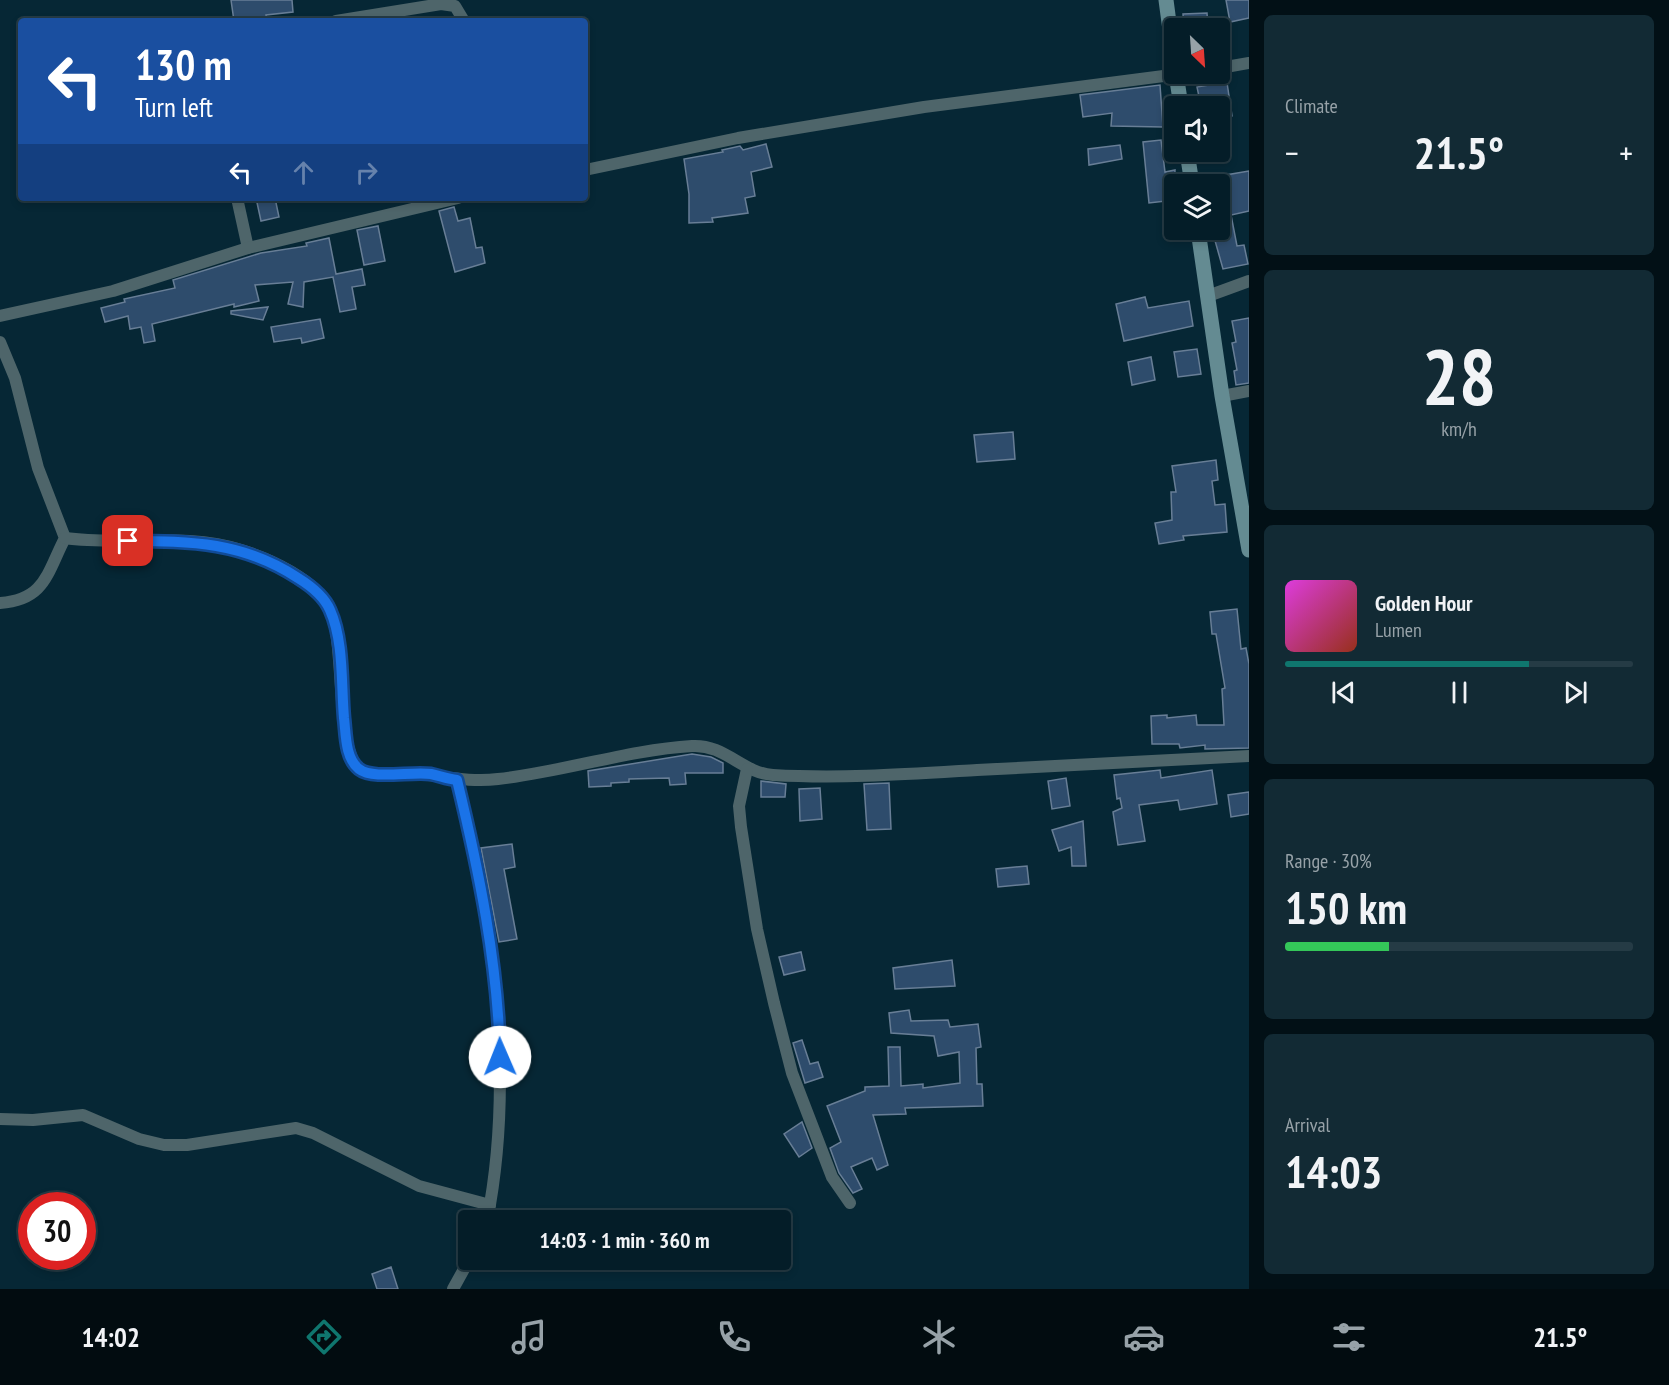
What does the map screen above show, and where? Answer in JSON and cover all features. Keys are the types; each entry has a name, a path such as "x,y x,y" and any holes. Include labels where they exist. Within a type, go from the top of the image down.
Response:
{"street":[{"path":"1166,0 1168,18"},
{"path":"355,18 441,4 455,6 462,18"},
{"path":"1230,66 1249,63"},
{"path":"588,169 738,138 912,109 1164,76"},
{"path":"238,201 248,248"},
{"path":"0,316 113,291 248,248 445,201"},
{"path":"1200,240 1222,396 1249,550"},
{"path":"1208,296 1249,281"},
{"path":"0,342 15,378 38,468 65,538 40,588 22,601 0,603"},
{"path":"1222,396 1249,391"},
{"path":"65,538 88,541 193,542 237,548 264,558 291,573 323,598 334,622 346,739 351,760 357,768 371,774 411,773 457,780 506,778 580,767 648,751 696,746 716,748 727,753 747,769 772,775 906,774 1249,756"},
{"path":"747,769 740,806 741,827 755,918 774,1002 792,1074 832,1177 850,1203"},
{"path":"457,780 482,891 499,1019 501,1076 489,1210"},
{"path":"0,1119 33,1120 83,1115 139,1140 164,1145 187,1144 296,1128 313,1133 419,1186 490,1205"},
{"path":"453,1289 463,1270"}],"building":[{"path":"231,0 292,0 293,12 266,15 266,18 234,18"},
{"path":"1226,0 1249,0 1249,18 1230,22"},
{"path":"1207,13 1207,18 1183,18 1183,14"},
{"path":"1227,84 1229,96 1199,96 1197,87"},
{"path":"1160,85 1163,127 1111,126 1112,113 1083,117 1080,95"},
{"path":"1161,140 1165,172 1175,170 1175,174 1164,174 1164,201 1149,203 1143,142"},
{"path":"766,144 772,167 751,172 755,196 745,198 748,213 712,218 713,222 689,223 689,194 684,159 723,152 722,150 740,146 743,150"},
{"path":"1120,145 1122,159 1089,165 1088,149"},
{"path":"1249,171 1249,211 1231,215 1237,246 1244,245 1248,264 1223,269 1215,240 1230,240 1230,174"},
{"path":"257,201 276,201 279,217 261,221"},
{"path":"454,207 458,221 470,218 476,248 482,247 485,263 455,272 439,211"},
{"path":"378,226 385,261 364,265 357,230"},
{"path":"329,238 336,274 362,269 365,285 352,287 356,309 340,312 333,277 304,282 303,307 288,304 293,282 255,285 259,301 234,307 234,304 152,324 155,341 144,343 141,327 130,329 128,316 105,322 101,308 125,302 124,299 175,288 173,280 261,253 307,246 306,243"},
{"path":"1145,297 1148,308 1189,301 1193,326 1124,341 1116,304"},
{"path":"268,307 263,320 231,314 231,311"},
{"path":"1249,318 1249,383 1236,385 1234,371 1237,370 1232,343 1236,342 1232,321"},
{"path":"320,319 324,338 302,343 301,338 274,342 271,327"},
{"path":"1197,349 1201,374 1178,377 1174,352"},
{"path":"1151,357 1155,380 1132,385 1128,362"},
{"path":"1013,432 1015,459 977,462 974,435"},
{"path":"1216,460 1218,480 1212,481 1215,505 1225,504 1227,532 1183,536 1184,540 1159,544 1155,523 1172,520 1171,492 1176,492 1172,466"},
{"path":"1237,609 1241,649 1246,648 1249,664 1249,748 1205,749 1205,745 1180,748 1179,744 1152,744 1151,716 1167,715 1167,718 1196,715 1197,725 1224,725 1222,689 1225,688 1216,634 1212,634 1210,612"},
{"path":"692,754 711,757 723,763 723,773 685,773 686,784 670,785 669,778 629,779 629,782 611,783 611,786 589,787 588,771"},
{"path":"1160,770 1161,778 1212,770 1217,804 1180,810 1178,800 1139,805 1145,841 1118,845 1113,812 1122,808 1120,798 1117,799 1114,775"},
{"path":"1066,778 1070,806 1052,809 1048,781"},
{"path":"761,781 786,784 785,797 761,797"},
{"path":"889,783 891,829 867,830 864,784"},
{"path":"820,788 822,819 800,821 799,789"},
{"path":"1249,792 1249,814 1231,817 1228,795"},
{"path":"1083,821 1086,866 1072,866 1071,847 1059,851 1052,830"},
{"path":"512,844 515,867 504,869 517,939 499,942 481,848"},
{"path":"1027,866 1029,884 998,887 996,869"},
{"path":"801,952 805,970 784,975 779,957"},
{"path":"952,960 955,986 895,989 893,968"},
{"path":"909,1010 911,1021 948,1020 950,1027 978,1024 981,1047 976,1048 977,1084 982,1084 983,1106 905,1108 906,1114 873,1115 888,1165 877,1170 872,1158 851,1167 862,1189 853,1193 839,1173 830,1148 841,1142 827,1106 865,1091 865,1087 889,1086 888,1047 900,1047 901,1086 923,1084 923,1088 960,1083 959,1052 938,1056 934,1036 891,1033 889,1013"},
{"path":"802,1040 810,1064 818,1062 823,1077 805,1083 793,1043"},
{"path":"802,1122 812,1148 799,1157 784,1134"},
{"path":"391,1267 398,1289 377,1289 372,1274"}],"route":[{"path":"128,541 193,542 237,548 264,558 309,585 330,608 334,622 346,739 351,760 357,768 371,774 402,772 431,774 457,780 476,853 482,891 499,1019 500,1057"}]}
